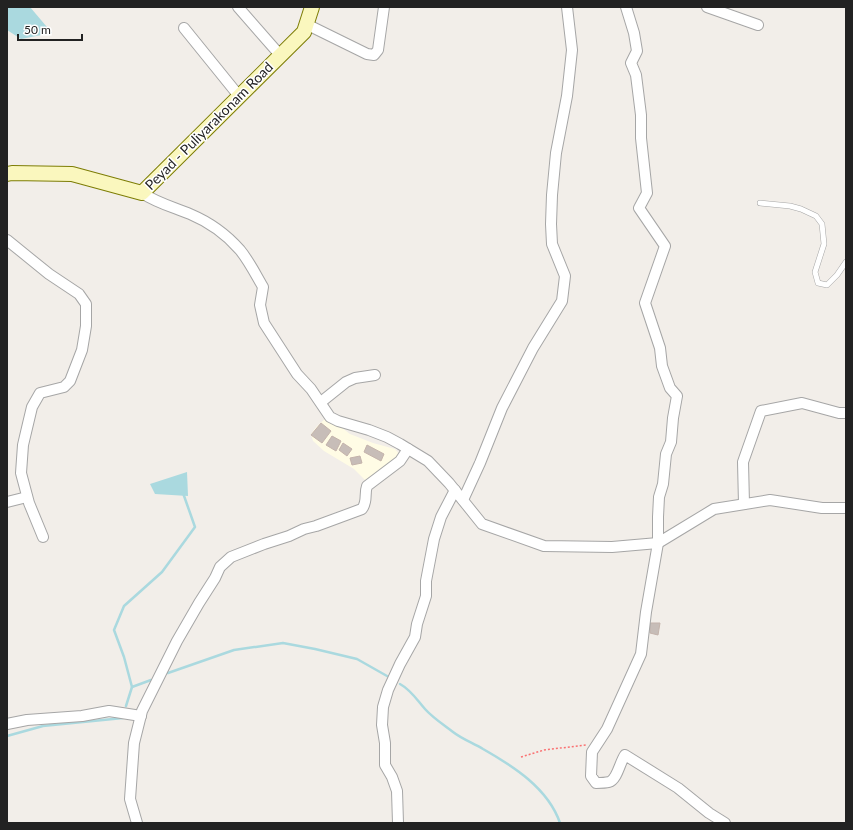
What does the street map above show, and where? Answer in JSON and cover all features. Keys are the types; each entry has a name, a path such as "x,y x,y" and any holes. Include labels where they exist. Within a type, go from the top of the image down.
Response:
{"main road":[{"name":"Peyad - Puliyarakonam Road","path":"7,174 72,174 142,193 304,32 312,7"}],"street":[{"path":"238,7 280,55"},
{"path":"306,24 367,54 374,55 378,50 384,7"},
{"path":"463,500 480,463 502,408 533,348 562,301 565,276 552,244 551,224 556,153 567,96 572,50 567,7"},
{"path":"626,7 634,33 637,52 631,63 636,75 641,115 641,138 647,193 639,208 665,246 645,303 660,348 662,366 670,388 677,396 671,442 666,454 663,484 659,497 658,543 646,612 641,654 608,729 592,752 591,776 596,783 610,782 615,778 625,755 678,788 709,813 725,823"},
{"path":"707,7 758,25"},
{"path":"184,28 239,96"},
{"path":"142,193 153,201 191,214 209,224 218,230 240,251 263,287 260,305 264,323 297,374 321,402 330,417 387,437 428,461 443,475 482,524 544,546 612,547 658,543 714,509 770,500 822,508 846,508"},
{"path":"7,240 43,270 79,294 86,304 86,326 82,350 70,381 64,387 40,393 32,407 23,445 21,473 43,537"},
{"path":"321,402 346,382 355,378 375,375"},
{"path":"744,504 743,462 761,411 802,403 839,413 846,413"},
{"path":"137,823 130,799 134,743 142,711 177,641 224,562 231,557 255,547 282,539 304,529 362,509 366,502 366,486 400,461 408,449"},
{"path":"398,823 397,791 392,777 385,765 385,743 382,725 383,707 388,690 400,664 416,637 417,624 426,596 426,581 434,539 441,517 455,490"},
{"path":"7,502 28,497"},
{"path":"7,724 27,720 82,716 109,711 141,716"}],"lane":[{"path":"760,203 790,206 801,209 816,216 822,224 824,244 815,272 818,283 827,285 837,276 846,262"}],"path":[{"path":"521,757 544,750 598,744"}],"shaded area":[{"path":"326,418 336,423 350,434 373,443 395,449 401,456 365,480 354,469 324,451 313,441 311,434"}],"water":[{"path":"7,7 30,7 52,33 21,39 7,30"},
{"path":"187,472 188,496 155,494 150,484"}],"building":[{"path":"321,423 331,431 322,443 311,435"},
{"path":"332,436 341,441 336,451 326,445"},
{"path":"343,443 352,449 347,456 339,450"},
{"path":"367,445 384,454 381,461 364,452"},
{"path":"360,456 362,463 352,465 350,458"},
{"path":"650,623 660,623 658,635 650,633"}],"waterway":[{"path":"126,706 132,687 124,657 114,630 124,606 162,572 195,527 183,493"},
{"path":"168,673 234,650 283,643 357,659 387,676"},
{"path":"132,687 151,680"},
{"path":"400,684 411,692 431,715 453,732 506,763 528,779 547,799 560,823"},
{"path":"7,736 43,726 123,718"}]}
